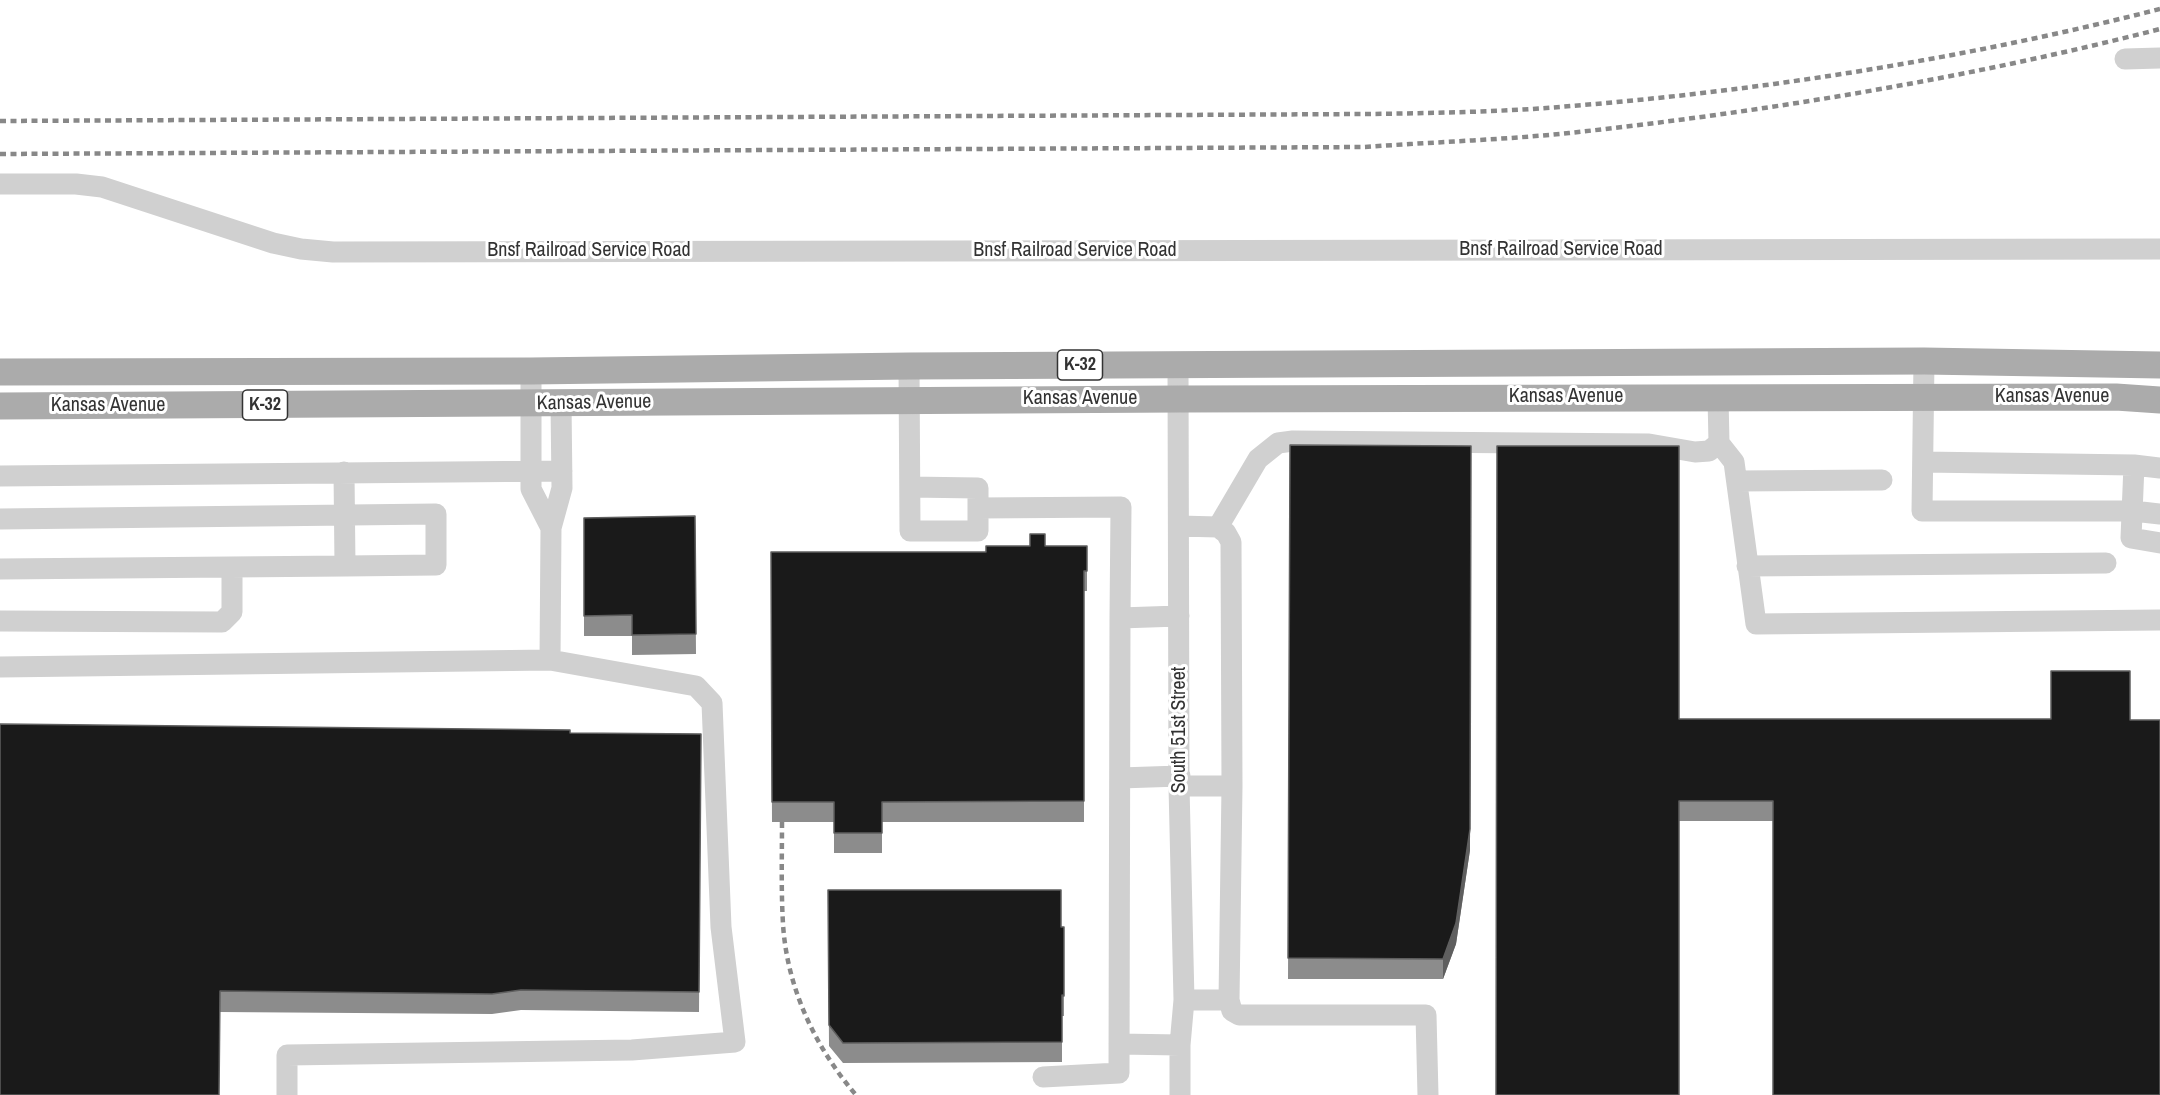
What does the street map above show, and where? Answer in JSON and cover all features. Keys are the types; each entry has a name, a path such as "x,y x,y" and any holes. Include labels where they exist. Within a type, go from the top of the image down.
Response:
{"main road":[{"name":"Kansas Avenue","path":"0,372 1178,364 1924,362 2160,365"},
{"name":"Kansas Avenue","path":"0,406 1718,397 2116,397 2160,400"}],"street":[{"path":"2125,59 2160,58"},
{"name":"Bnsf Railroad Service Road","path":"0,184 76,184 102,188 273,243 333,252 2160,249"},
{"path":"1924,362 1922,511 2133,511 2160,514"},
{"name":"South 51st Street","path":"1178,364 1180,781 1184,1000 1180,1045 1180,1095"},
{"path":"909,366 910,531 978,531 978,488 910,488"},
{"path":"531,370 531,489 551,528"},
{"path":"1718,397 1719,444 1734,462 1756,624 2160,620"},
{"path":"550,660 551,528 562,488 561,403"},
{"path":"1218,527 1258,459 1278,444 1293,441 1649,444 1695,452 1709,451 1719,444"},
{"path":"1923,462 2134,465 2160,468"},
{"path":"2134,465 2131,538 2160,543"},
{"path":"0,476 562,471"},
{"path":"344,472 345,566"},
{"path":"1737,481 1882,480"},
{"path":"978,508 1121,507 1119,1072 1043,1077"},
{"path":"0,519 436,514 436,565 0,569"},
{"path":"1179,526 1218,527 1226,533 1231,542 1232,786 1229,1000 1232,1011 1239,1015 1426,1015 1428,1095"},
{"path":"1747,566 2106,563"},
{"path":"0,621 222,622 232,612 232,567"},
{"path":"1120,618 1179,615"},
{"path":"0,667 550,660 696,686 712,703 721,927 735,1042 632,1050 287,1055 287,1095"},
{"path":"1120,778 1232,786"},
{"path":"1184,1000 1229,1000"},
{"path":"1119,1044 1180,1045"}],"building":[{"path":"1290,445 1471,446 1470,829 1456,923 1443,959 1288,958"},
{"path":"1497,446 1679,446 1679,719 2051,719 2051,671 2130,671 2130,720 2160,720 2160,1095 1773,1095 1773,801 1679,801 1679,1095 1496,1095"},
{"path":"695,516 696,634 632,635 632,615 584,616 584,518"},
{"path":"1030,534 1045,534 1045,546 1087,546 1087,571 1084,571 1084,801 882,802 882,833 834,833 834,802 772,802 771,552 986,552 986,546 1030,546"},
{"path":"0,724 570,730 570,733 701,734 699,992 521,990 492,994 220,991 219,1095 0,1095"},
{"path":"828,890 1061,890 1061,927 1064,927 1062,1042 843,1043 829,1025"}],"railway":[{"path":"0,121 1368,114 1521,110 1719,91 1867,70 2014,43 2160,9"},
{"path":"0,154 1365,147 1569,133 1792,104 2015,63 2160,29"},
{"path":"782,822 783,924 790,971 797,994 816,1037 856,1095"}]}
